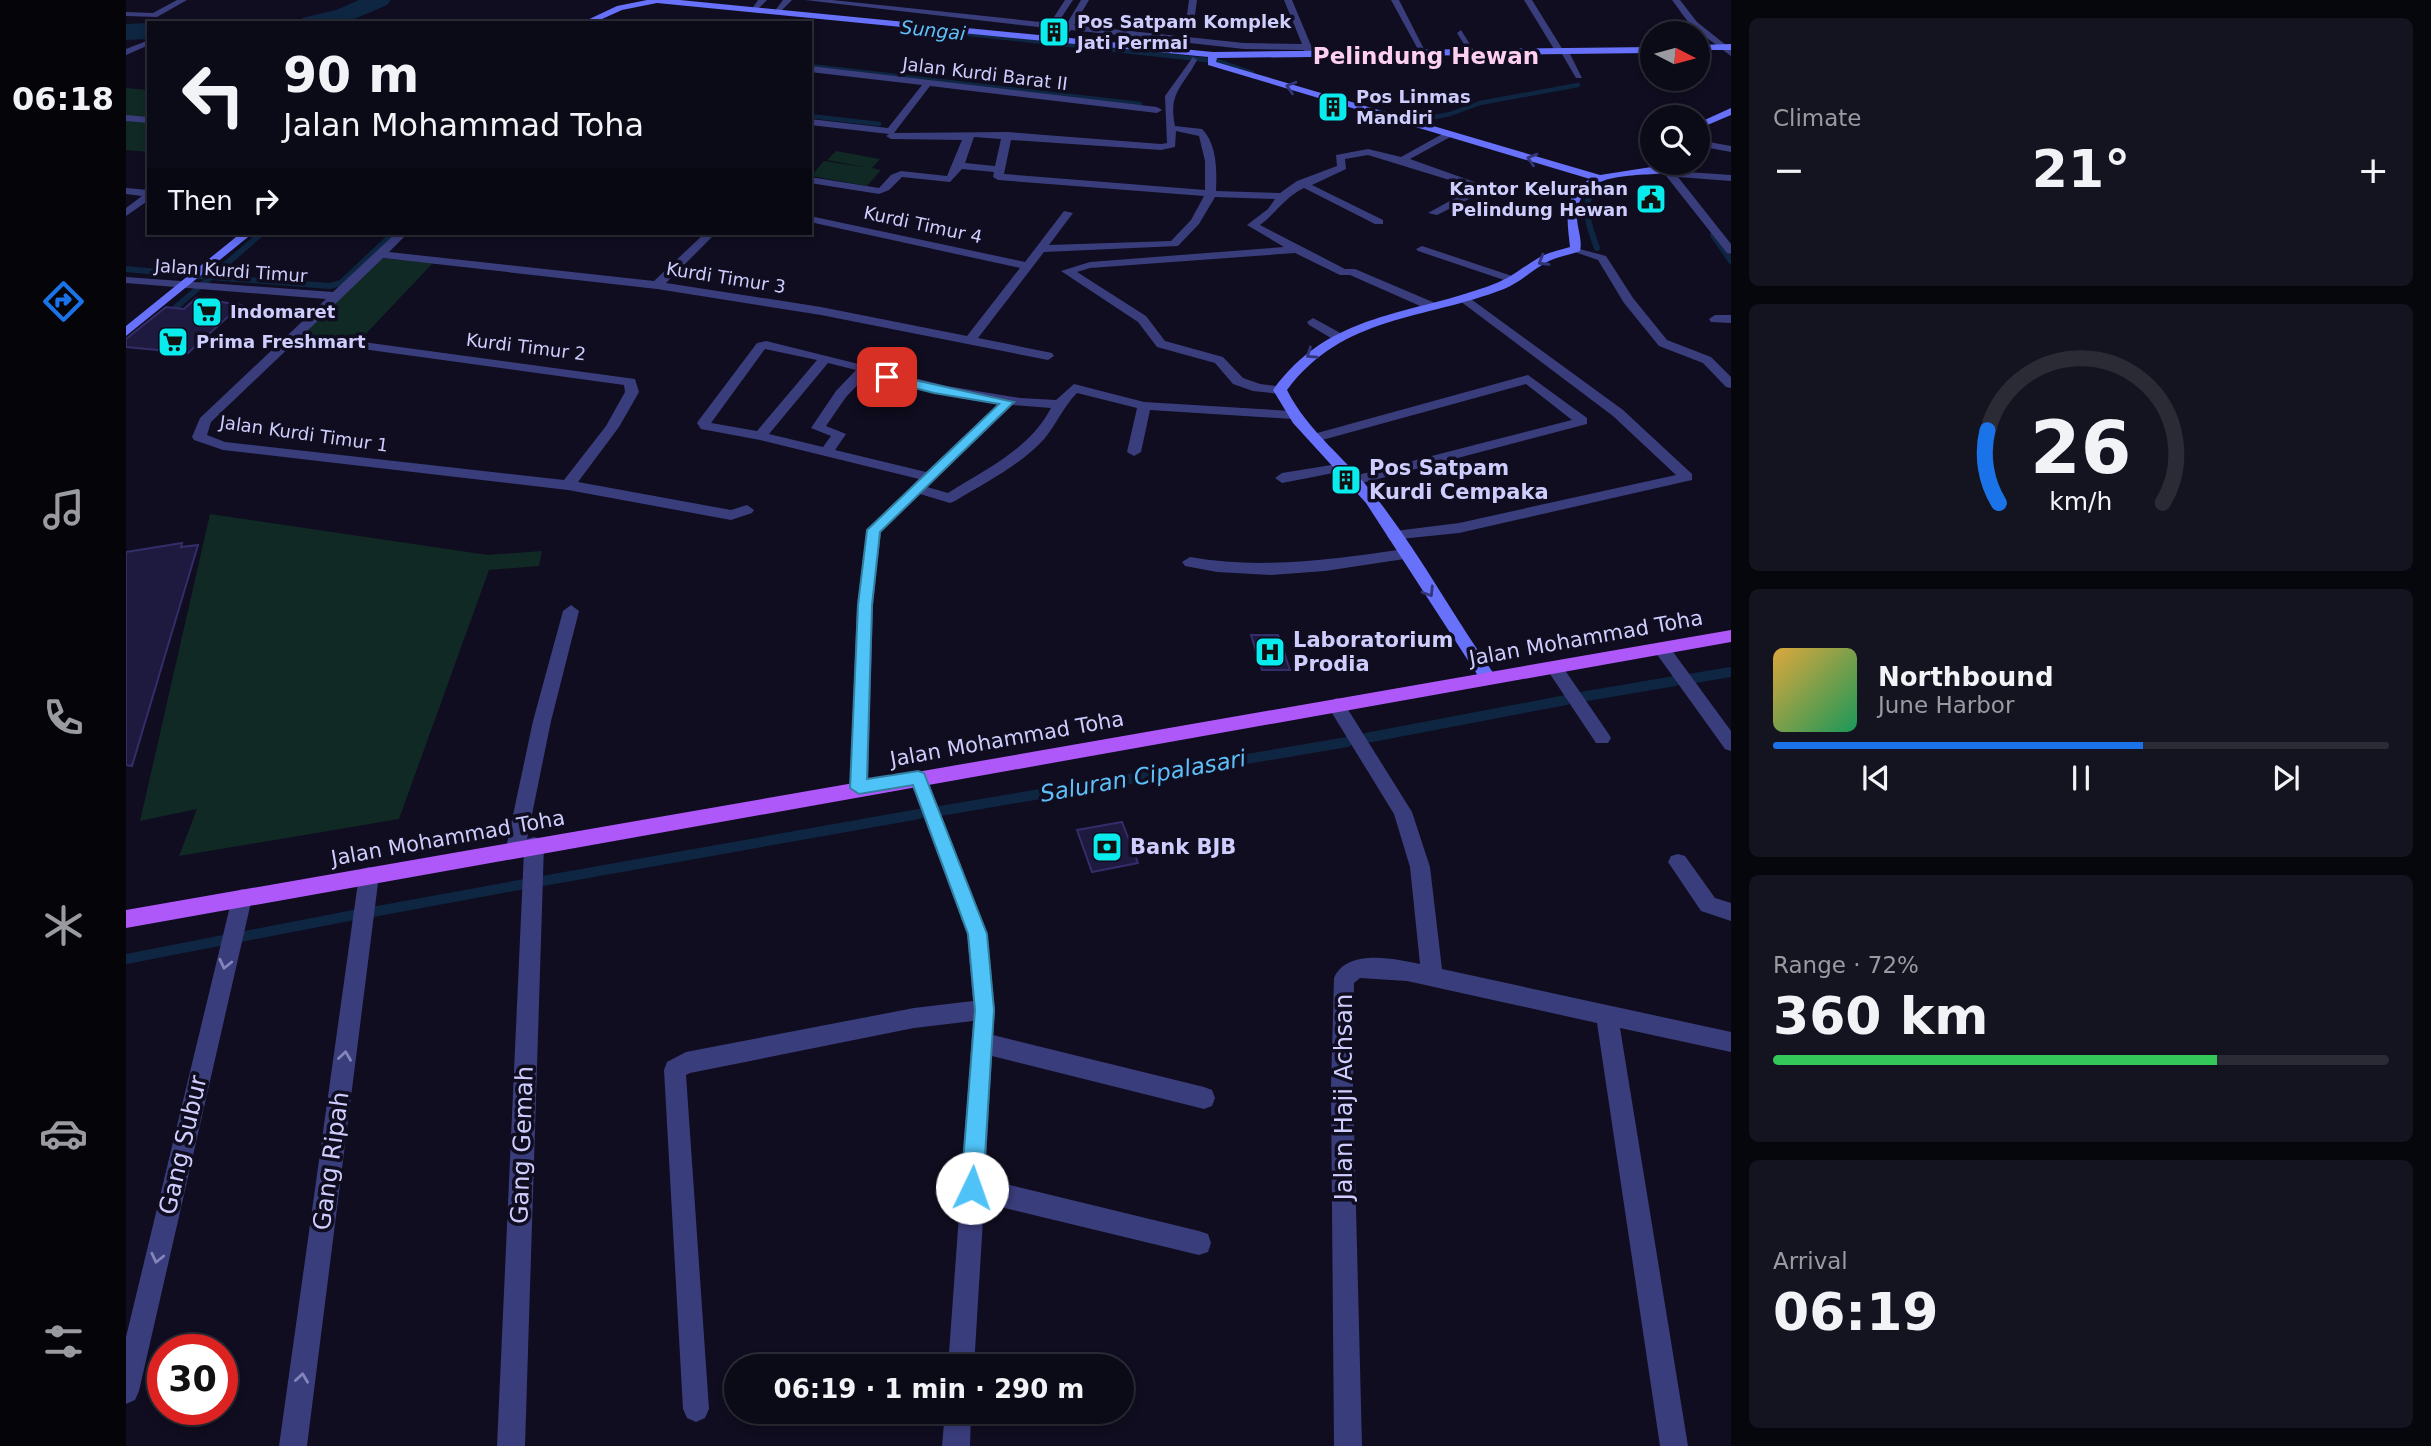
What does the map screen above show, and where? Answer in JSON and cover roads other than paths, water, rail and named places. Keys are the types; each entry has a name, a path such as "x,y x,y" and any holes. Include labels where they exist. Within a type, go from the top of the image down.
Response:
{"main road":[{"name":"Jalan Mohammad Toha","path":"126,919 1731,636"}],"street":[{"path":"126,14 154,15 183,0"},
{"path":"590,21 620,8 657,0 1213,54 1309,51 1424,53 1640,50"},
{"path":"754,8 763,0"},
{"path":"777,10 788,0"},
{"path":"809,0 865,3 1051,27 1309,51"},
{"path":"1045,38 1069,0"},
{"path":"1061,40 1085,0"},
{"path":"1190,22 1193,0"},
{"path":"1288,0 1309,51"},
{"path":"1395,0 1424,53"},
{"path":"1528,0 1579,76"},
{"path":"1676,0 1693,24 1731,53"},
{"path":"855,18 865,3"},
{"path":"1461,33 1473,52"},
{"path":"126,52 147,43"},
{"path":"1213,54 1211,63 1598,178 1640,171"},
{"path":"891,136 968,137 977,134 1161,147 1172,145 1167,113 1169,93 1193,60"},
{"name":"Jalan Kurdi Barat II","path":"812,69 1157,110"},
{"path":"812,122 891,131 929,83"},
{"path":"1710,121 1731,111"},
{"path":"126,118 147,120"},
{"path":"1040,249 1174,244 1195,221 1210,194 1206,136 1199,131 1171,128"},
{"path":"1402,160 1450,134"},
{"path":"1007,135 998,177 1210,194 1282,196"},
{"path":"812,180 883,190 898,174 949,179 960,166 968,137"},
{"path":"1710,145 1731,149"},
{"path":"1431,306 1351,271 1344,273 1252,225 1272,211 1282,196 1301,183 1342,167 1342,157 1368,152 1475,184 1473,194 1433,213"},
{"path":"960,166 1000,169"},
{"path":"1676,175 1725,238 1731,251"},
{"path":"1710,175 1731,178"},
{"path":"1576,249 1572,210 1577,198 1598,178"},
{"path":"1301,183 1379,222"},
{"path":"126,191 147,194"},
{"path":"126,213 147,196"},
{"path":"969,342 1068,213"},
{"name":"Kurdi Timur 4","path":"812,219 1028,265"},
{"path":"126,332 245,235"},
{"name":"Jalan Kurdi Timur 1","path":"400,235 205,421 199,437 223,446 568,485"},
{"path":"657,285 709,235"},
{"path":"1422,248 1514,280"},
{"path":"1280,390 1258,388 1238,381 1219,360 1160,344 1142,319 1067,271 1090,265 1297,249"},
{"path":"1280,390 1291,370 1310,353 1340,338 1431,306 1464,299 1514,280 1542,259 1576,249 1602,258 1628,300 1663,343 1707,360 1731,384"},
{"name":"Kurdi Timur 3","path":"380,254 657,285 821,311 1048,356"},
{"name":"Jalan Kurdi Timur","path":"126,280 334,296"},
{"path":"1395,536 1459,528 1687,477 1618,413 1464,299"},
{"path":"1715,319 1731,319"},
{"path":"1313,322 1340,338"},
{"name":"Kurdi Timur 2","path":"295,336 630,382 632,392 612,426 568,485"},
{"path":"1059,404 1008,402 934,390 766,345 761,346 704,423 706,426 826,452 923,483 950,498 1028,448 1052,422 1059,404 1074,388 1144,406 1293,415"},
{"path":"760,436 824,360"},
{"path":"826,452 839,434 818,428 842,394 863,371"},
{"path":"1315,438 1528,379 1582,421 1355,480"},
{"path":"1280,390 1293,415 1355,480 1488,678"},
{"path":"859,788 865,605 874,530 1008,402"},
{"path":"1134,452 1144,406"},
{"path":"1282,478 1344,467"},
{"path":"568,485 731,515 747,510"},
{"path":"1190,562 1246,571 1308,567 1406,554"},
{"name":"Gang Gemah","path":"511,1446 525,847 542,721 571,611"},
{"path":"1662,649 1731,744"},
{"path":"1554,667 1602,738"},
{"path":"1336,705 1403,812 1420,867 1432,976"},
{"path":"918,778 977,934 984,1010 962,1354"},
{"path":"1678,862 1708,905 1731,912"},
{"name":"Gang Ripah","path":"293,1446 369,875"},
{"name":"Gang Subur","path":"126,1391 242,898"},
{"name":"Jalan Haji Achsan","path":"1348,1446 1342,1087 1344,978 1357,968 1407,971 1731,1042"},
{"path":"696,1409 675,1070 686,1063 844,1031 984,1010"},
{"path":"1607,1015 1674,1446"},
{"path":"982,1043 1203,1098"},
{"path":"972,1188 1199,1242"},
{"path":"956,1446 957,1424"}],"waterway":[{"path":"320,21 343,16 379,0"},
{"name":"Sungai","path":"932,30 1043,42"},
{"path":"126,32 147,31"},
{"name":"Sungai","path":"1061,44 1207,60"},
{"path":"1214,60 1252,73"},
{"path":"812,66 1140,104"},
{"path":"1414,121 1450,114 1480,103 1578,85"},
{"path":"812,116 879,124"},
{"path":"1597,248 1588,221 1587,204 1593,188 1600,180"},
{"path":"211,277 260,235"},
{"path":"211,277 330,286 341,283 392,235"},
{"path":"1713,235 1731,261"},
{"path":"126,269 190,275"},
{"path":"197,276 211,277"},
{"path":"168,314 211,277"},
{"name":"Saluran Cipalasari","path":"1689,679 1731,672"},
{"name":"Saluran Cipalasari","path":"1581,697 1675,681"},
{"name":"Saluran Cipalasari","path":"1366,738 1566,700"},
{"name":"Saluran Cipalasari","path":"940,811 1347,742"},
{"name":"Saluran Cipalasari","path":"537,882 919,814"},
{"name":"Saluran Cipalasari","path":"367,913 525,884"},
{"name":"Saluran Cipalasari","path":"235,938 359,914"},
{"name":"Saluran Cipalasari","path":"126,959 229,939"}],"place":[{"name":"Pos Satpam Komplek Jati Permai","path":"1054,32"},
{"name":"Pos Linmas Mandiri","path":"1333,107"},
{"name":"Kantor Kelurahan Pelindung Hewan","path":"1651,199"},
{"name":"Indomaret","path":"207,312"},
{"name":"Prima Freshmart","path":"173,342"},
{"name":"Pos Satpam Kurdi Cempaka","path":"1346,480"},
{"name":"Laboratorium Prodia","path":"1270,652"},
{"name":"Bank BJB","path":"1107,847"}],"district":[{"name":"Pelindung Hewan","path":"1426,56"}]}
